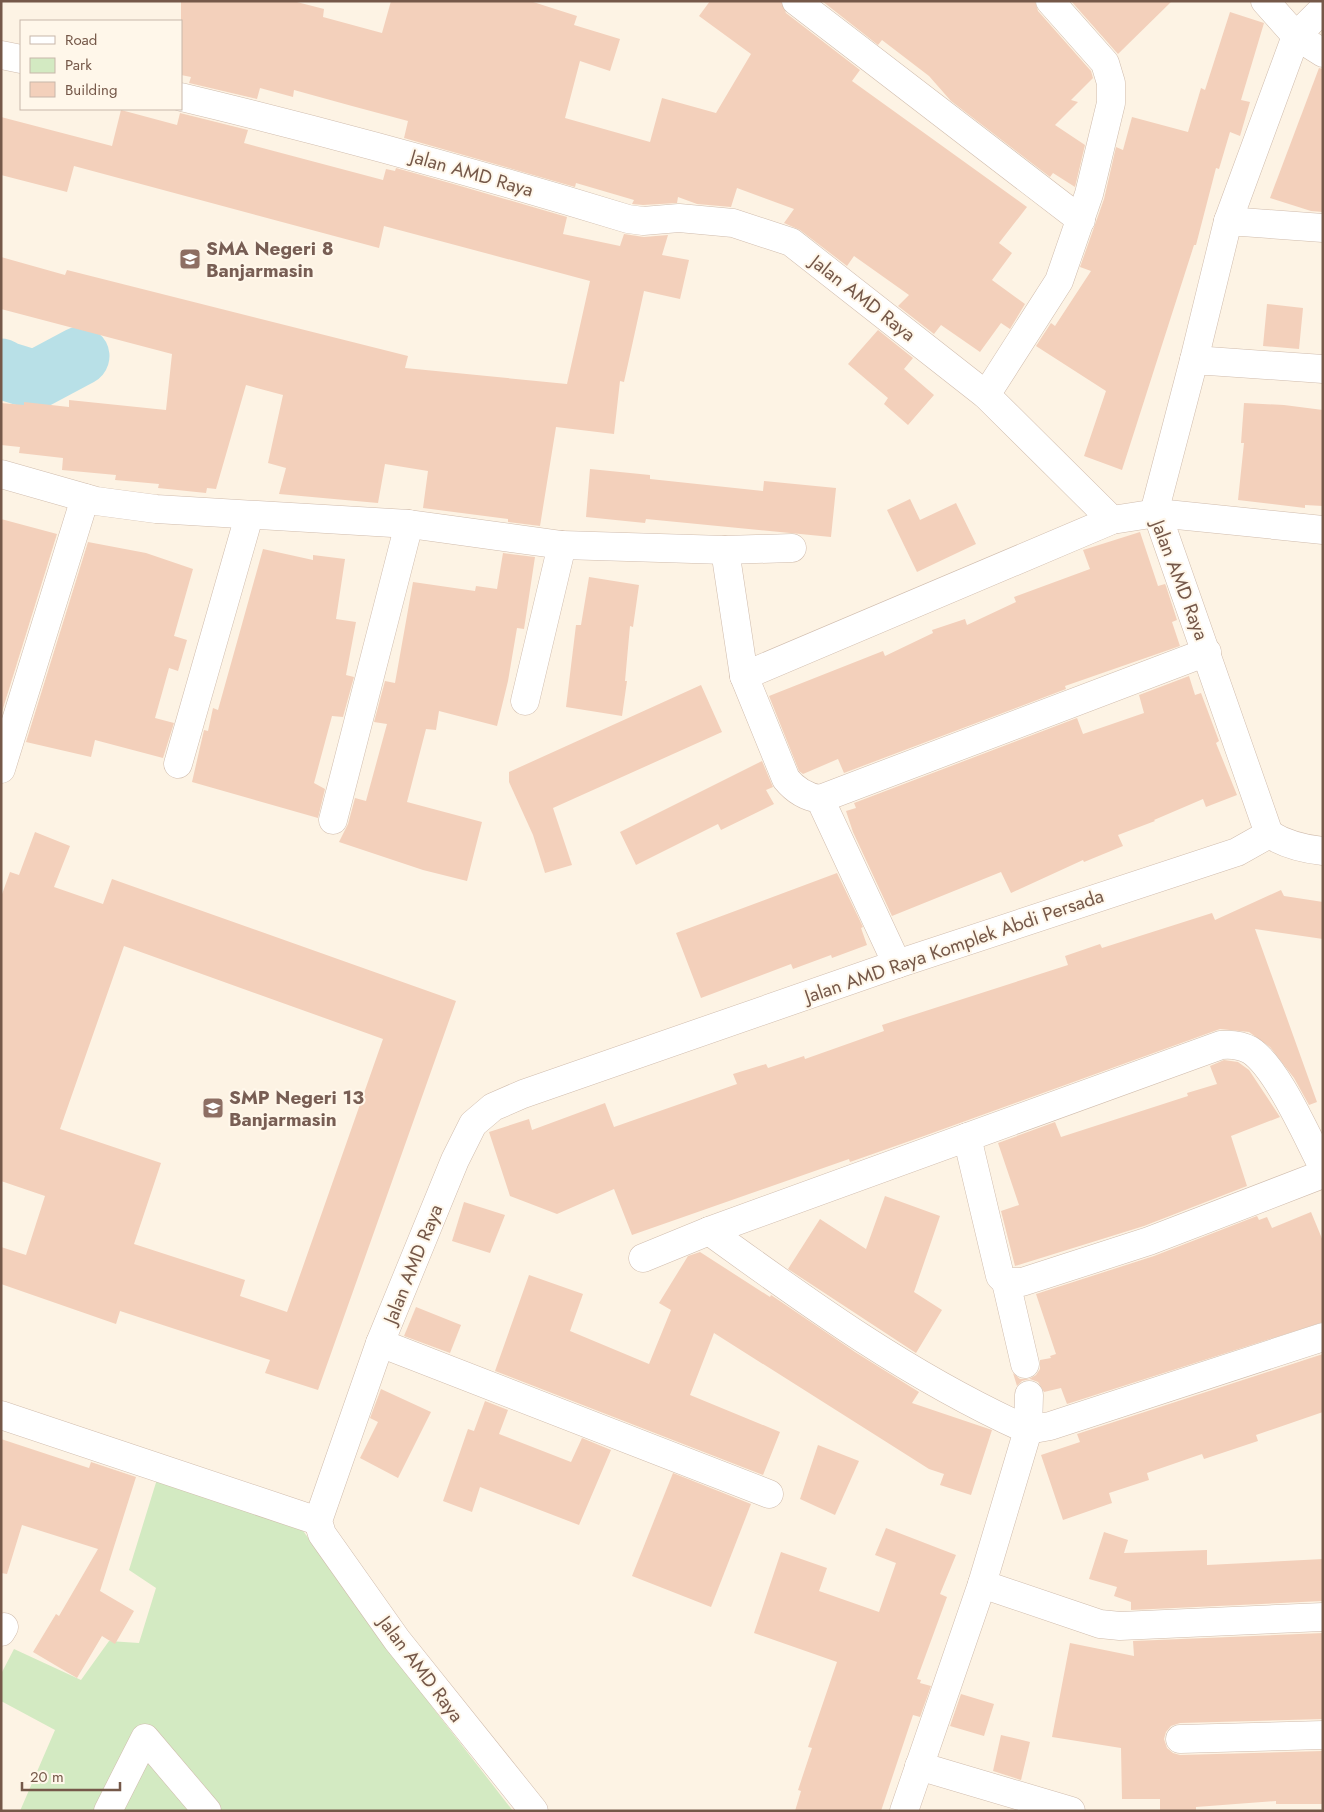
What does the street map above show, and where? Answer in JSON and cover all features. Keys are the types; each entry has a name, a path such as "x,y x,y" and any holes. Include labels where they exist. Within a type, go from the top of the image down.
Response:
{"street":[{"path":"796,1 1081,220"},
{"path":"986,395 1059,281 1081,220 1111,102 1111,83 1105,63 1050,1"},
{"path":"1265,1 1296,36 1323,53"},
{"path":"1323,9 1296,36 1228,221 1156,513 1323,530"},
{"path":"1,55 20,60"},
{"name":"Jalan AMD Raya","path":"182,97 268,118 488,177 628,219 642,221 678,218 733,222 790,242 986,395 1112,520 1156,513 1208,652 1269,834"},
{"path":"1228,221 1323,228"},
{"path":"1194,360 1323,369"},
{"path":"1,474 85,498 120,506 156,510 409,524 562,544 725,550 792,548"},
{"path":"1,769 85,498"},
{"path":"178,764 249,516"},
{"path":"744,676 1112,520"},
{"path":"333,820 409,524"},
{"path":"525,701 562,544"},
{"path":"725,550 744,676 786,779 794,788 812,798 820,799 1208,652"},
{"path":"820,799 897,964"},
{"path":"1269,834 1279,841 1310,850 1323,851"},
{"name":"Jalan AMD Raya Komplek Abdi Persada","path":"583,1074 897,964 1237,852 1269,834"},
{"path":"644,1258 709,1231 1221,1045 1234,1044 1250,1050 1270,1068 1323,1167"},
{"name":"Jalan AMD Raya","path":"534,1811 398,1640 322,1534 318,1521 380,1343 456,1160 473,1124 493,1107 523,1094 583,1074"},
{"path":"967,1136 1000,1276 1006,1282 1025,1364"},
{"path":"1006,1282 1022,1282 1149,1241 1323,1174"},
{"path":"709,1231 836,1322 918,1374 993,1414 1028,1430 1050,1426 1323,1337"},
{"path":"380,1343 769,1494"},
{"path":"904,1811 982,1584 1028,1430 1030,1395"},
{"path":"1,1415 318,1521"},
{"path":"982,1584 1100,1624 1120,1626 1323,1617"},
{"path":"1180,1739 1323,1734"},
{"path":"108,1811 145,1738 207,1811"},
{"path":"918,1766 1071,1811"}],"green space":[{"path":"158,1476 301,1528 433,1708 513,1811 20,1811 55,1730 1,1701 1,1674 14,1649 81,1680 109,1641 139,1643 156,1588 129,1570"}],"building":[{"path":"181,1 293,1 324,9 323,17 382,33 391,1 530,1 577,16 574,25 620,39 610,71 580,61 565,118 650,142 662,98 716,113 751,54 699,16 710,1 781,1 786,13 860,70 852,81 1027,207 999,243 1012,253 992,280 1025,304 1010,329 1001,323 980,352 941,325 934,334 898,306 909,295 854,256 847,266 800,230 784,223 794,209 737,188 731,207 697,204 678,197 677,203 632,204 634,200 576,183 575,187 404,138 408,121 294,90 293,97 260,88 257,99 189,83 191,77 182,75"},
{"path":"822,1 1035,1 1038,11 1091,71 1093,78 1071,100 1078,102 1055,125 1085,145 1075,187 1053,173 1050,177 951,101 929,76 882,40 878,45"},
{"path":"1071,1 1172,1 1118,54"},
{"path":"1230,12 1264,23 1241,100 1250,102 1240,136 1230,132 1219,169 1216,168 1196,245 1194,245 1122,470 1084,456 1106,391 1036,346 1051,323 1055,326 1091,271 1080,267 1104,199 1116,147 1123,150 1132,117 1188,132 1201,88 1205,90"},
{"path":"1319,68 1323,69 1323,212 1311,211 1270,198"},
{"path":"121,110 177,125 180,113 248,130 244,143 383,180 386,169 395,171 396,168 457,185 567,217 563,234 620,246 624,234 644,237 668,235 662,255 689,260 680,299 644,291 624,382 620,381 614,434 556,427 540,526 508,522 508,519 423,508 428,471 385,464 378,503 279,494 286,468 268,463 283,395 246,385 216,489 207,488 206,493 158,488 159,484 115,480 116,475 62,470 63,458 19,453 20,447 1,445 1,403 24,405 24,402 69,407 69,400 166,410 172,354 1,309 1,257 65,275 67,270 408,356 405,368 567,384 590,281 384,226 379,248 74,166 67,192 1,175 1,117 112,146"},
{"path":"1267,304 1303,308 1299,349 1263,346"},
{"path":"878,330 913,358 904,369 934,395 908,425 884,404 888,398 848,364"},
{"path":"1244,403 1284,405 1323,410 1323,506 1305,505 1305,508 1238,500 1244,443 1241,443"},
{"path":"590,469 650,475 650,479 763,491 764,481 836,488 831,537 646,519 645,523 586,517"},
{"path":"910,499 920,520 956,503 976,544 917,572 887,510"},
{"path":"1,519 57,534 1,715"},
{"path":"1140,532 1158,586 1165,584 1166,586 1177,620 1172,622 1180,646 1065,686 1066,689 844,773 838,759 803,774 799,771 769,696 883,651 885,656 933,633 932,630 965,619 967,625 1016,602 1014,597 1090,569 1083,550"},
{"path":"88,542 146,553 193,569 174,636 187,640 178,671 169,668 155,718 174,723 163,758 95,740 91,757 26,742"},
{"path":"263,549 313,560 313,555 345,559 336,619 356,622 346,675 354,677 343,717 332,716 314,783 325,789 318,818 192,782 204,730 208,731 213,708 218,710"},
{"path":"503,553 535,557 524,629 517,628 508,681 497,726 439,711 436,730 426,729 407,802 482,822 467,881 423,870 339,842 348,824 355,798 366,801 387,724 374,722 385,681 395,683 413,582 475,591 476,586 497,589"},
{"path":"589,577 639,585 633,627 630,626 625,681 627,681 622,716 566,707 576,625 581,625"},
{"path":"1189,676 1195,695 1201,693 1219,741 1216,743 1237,795 1206,807 1203,799 1155,821 1118,835 1123,846 1084,862 1083,860 1011,893 1001,872 892,916 853,832 846,811 856,808 854,803 1077,718 1083,734 1144,713 1139,695"},
{"path":"701,685 722,732 553,808 572,865 545,873 533,835 509,782 509,772"},
{"path":"762,761 773,787 766,790 774,804 721,830 718,824 636,865 620,832"},
{"path":"35,832 70,846 54,887 103,904 112,879 456,1001 318,1390 265,1373 270,1360 120,1311 116,1324 1,1284 1,1247 26,1255 45,1196 1,1181 1,897 10,872 19,875","holes":["124,946 383,1039 287,1312 240,1296 245,1280 134,1244 161,1163 60,1129"]},
{"path":"837,873 863,927 861,928 867,945 832,958 831,955 793,969 791,964 701,998 676,933"},
{"path":"1281,890 1284,896 1323,902 1323,939 1255,929 1317,1102 1309,1105 1294,1078 1270,1047 1249,1032 1220,1029 850,1162 849,1159 632,1235 614,1189 557,1214 510,1196 489,1132 529,1119 532,1130 605,1103 614,1127 737,1084 733,1074 766,1064 768,1068 804,1056 805,1059 884,1031 882,1025 1068,965 1065,956 1100,944 1102,948 1212,913 1215,920"},
{"path":"1224,1060 1238,1062 1249,1070 1280,1117 1231,1136 1247,1186 1144,1226 1015,1266 1001,1211 1019,1205 998,1143 1055,1122 1061,1137 1188,1096 1187,1093 1217,1084 1210,1066"},
{"path":"885,1196 940,1216 914,1292 942,1310 916,1353 788,1269 820,1219 866,1249"},
{"path":"464,1202 505,1215 490,1253 452,1241"},
{"path":"1311,1212 1323,1241 1323,1322 1067,1404 1061,1388 1044,1392 1038,1382 1030,1379 1022,1381 1017,1386 1013,1373 1020,1379 1029,1379 1036,1375 1040,1369 1040,1360 1051,1358 1050,1356 1056,1354 1036,1294 1154,1256 1257,1216 1259,1220 1267,1217 1272,1228"},
{"path":"700,1252 770,1297 771,1295 855,1352 919,1392 912,1403 992,1430 971,1495 940,1485 944,1474 929,1469 714,1333 690,1395 780,1432 763,1475 495,1371 529,1275 583,1294 570,1331 649,1364 671,1310 659,1303 688,1256"},
{"path":"416,1307 461,1325 450,1353 404,1336"},
{"path":"1323,1354 1323,1412 1256,1435 1258,1441 1204,1459 1202,1454 1147,1473 1149,1480 1109,1493 1112,1503 1063,1520 1041,1455 1080,1442 1077,1434"},
{"path":"381,1389 431,1412 398,1478 360,1458 378,1422 370,1418"},
{"path":"485,1401 508,1410 499,1434 571,1462 582,1438 611,1450 579,1525 480,1487 472,1512 443,1501 468,1429 474,1431"},
{"path":"1,1439 89,1468 91,1462 136,1477 100,1591 134,1611 115,1644 102,1636 77,1678 33,1652 56,1614 59,1616 98,1549 22,1525 7,1574 1,1573"},
{"path":"818,1445 859,1461 835,1515 800,1499"},
{"path":"673,1473 751,1504 711,1607 632,1576"},
{"path":"886,1528 956,1555 940,1594 947,1597 917,1679 921,1680 920,1683 931,1686 920,1717 913,1715 881,1811 795,1811 801,1791 798,1790 812,1748 808,1747 837,1662 754,1633 781,1552 827,1568 819,1591 879,1612 896,1563 875,1555"},
{"path":"1104,1532 1128,1540 1124,1553 1207,1550 1207,1565 1323,1559 1323,1601 1131,1610 1131,1602 1114,1596 1117,1587 1089,1579"},
{"path":"1323,1633 1323,1719 1180,1723 1171,1726 1166,1732 1164,1739 1167,1748 1173,1753 1180,1755 1323,1751 1323,1804 1276,1804 1276,1801 1196,1807 1196,1811 1160,1811 1160,1799 1122,1799 1121,1748 1052,1737 1070,1643 1134,1656 1133,1641"},
{"path":"961,1694 994,1704 984,1736 950,1726"},
{"path":"1001,1735 1030,1742 1021,1780 993,1771"}],"waterway":[{"path":"1,368 35,380 80,356"}],"place":[{"name":"SMA Negeri 8 Banjarmasin","path":"190,259"},
{"name":"SMP Negeri 13 Banjarmasin","path":"213,1108"}]}
